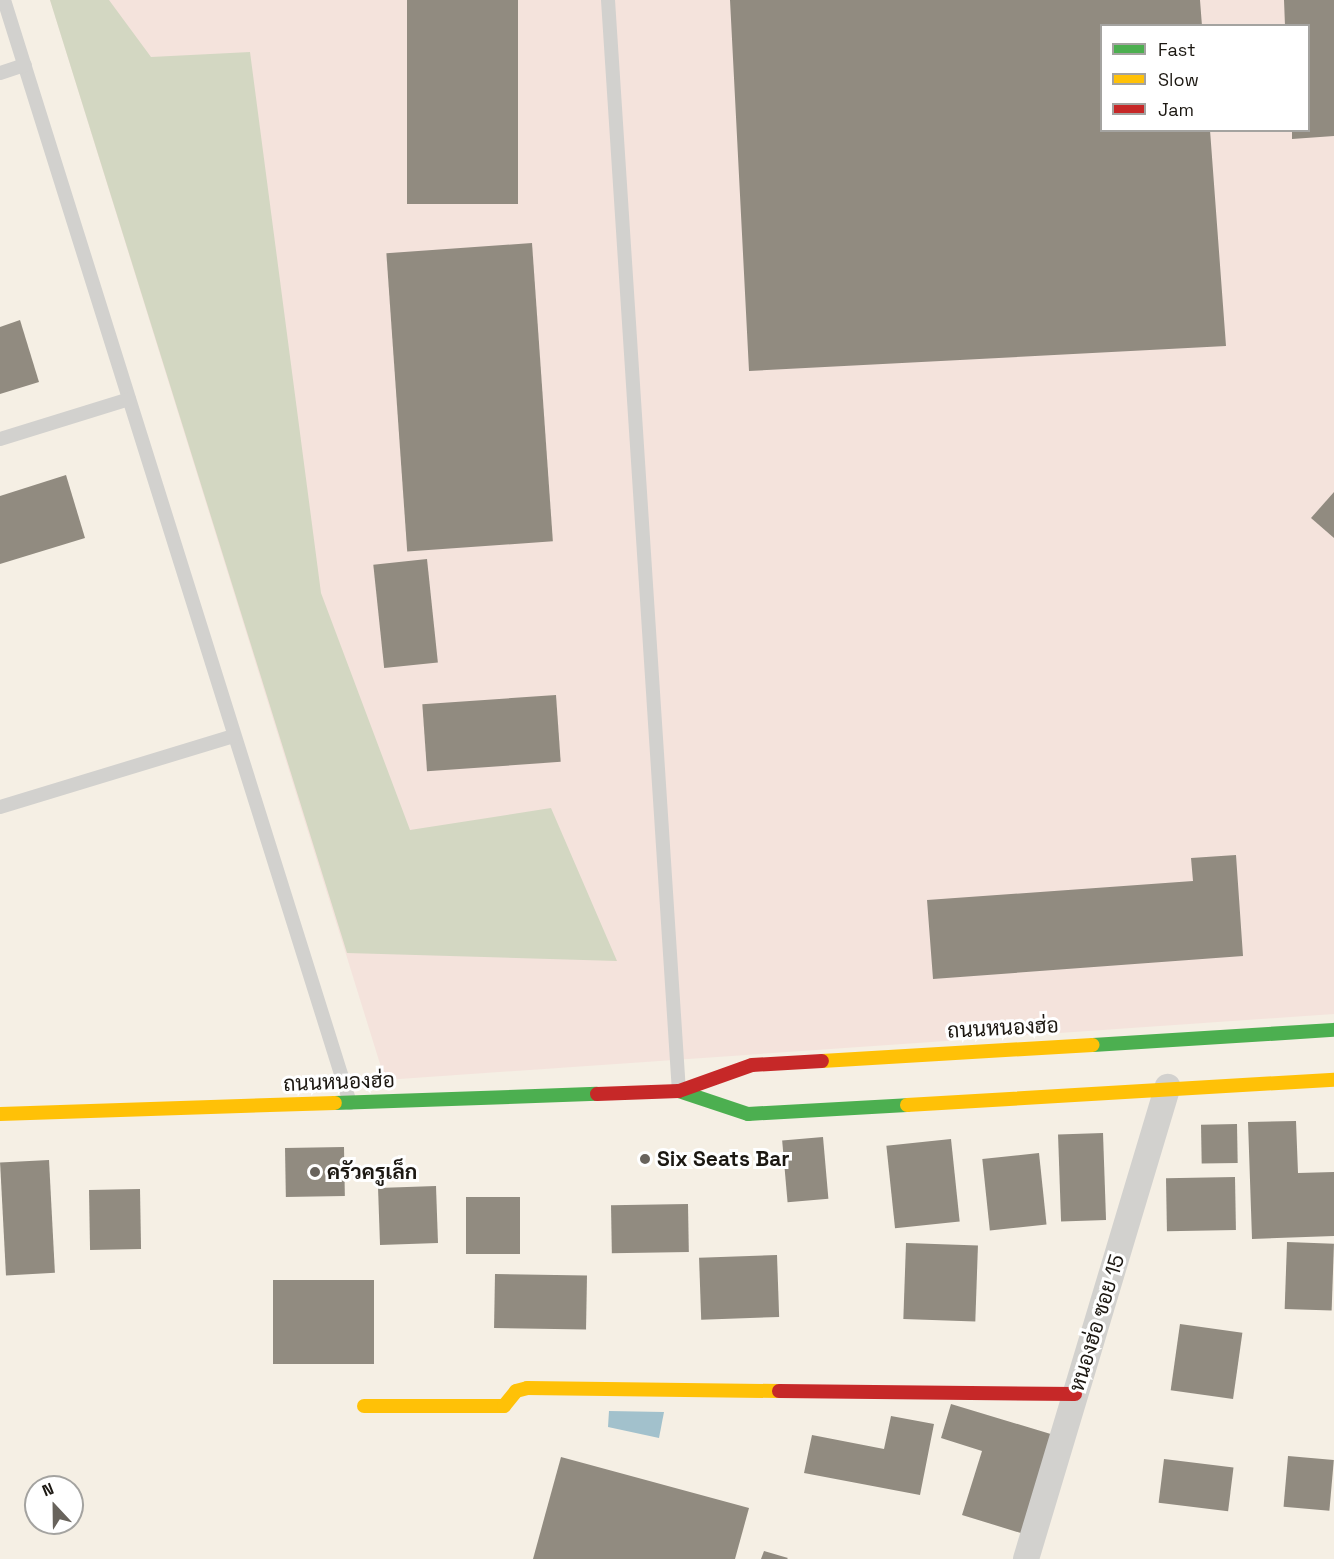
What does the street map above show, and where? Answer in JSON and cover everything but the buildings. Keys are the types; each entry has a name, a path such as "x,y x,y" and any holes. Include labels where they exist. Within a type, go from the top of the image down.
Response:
{"street":[{"name":"ถนนหนองฮ่อ","path":"0,1114 679,1091 752,1065 1334,1030"},
{"name":"ถนนหนองฮ่อ","path":"679,1091 748,1114 1168,1087 1334,1080"},
{"name":"หนองฮ่อ ซอย 15","path":"1026,1559 1168,1087"},
{"path":"364,1406 504,1406 516,1391 527,1388 1075,1394"}],"lane":[{"path":"4,0 350,1103"},
{"path":"608,0 679,1091"},
{"path":"0,73 25,65"},
{"path":"0,439 129,399"},
{"path":"0,807 233,736"}],"shaded area":[{"path":"50,0 1334,0 1334,1014 385,1080"}],"green space":[{"path":"50,0 109,0 151,57 250,52 321,593 410,830 551,808 617,961 347,953"}],"water":[{"path":"609,1411 664,1412 659,1438 608,1427"}],"traffic: fast":[{"path":"1093,1045 1334,1030"},
{"path":"679,1091 748,1114 907,1105"},
{"path":"335,1103 597,1094"}],"traffic: slow":[{"path":"822,1061 1093,1045"},
{"path":"907,1105 1334,1080"},
{"path":"0,1114 335,1103"},
{"path":"364,1406 504,1406 516,1391 527,1388 779,1391"}],"traffic: jam":[{"path":"597,1094 679,1091 752,1065 822,1061"},
{"path":"779,1391 1075,1394"}],"place":[{"name":"Six Seats Bar","path":"645,1159"},
{"name":"ครัวครูเล็ก","path":"315,1172"}]}
